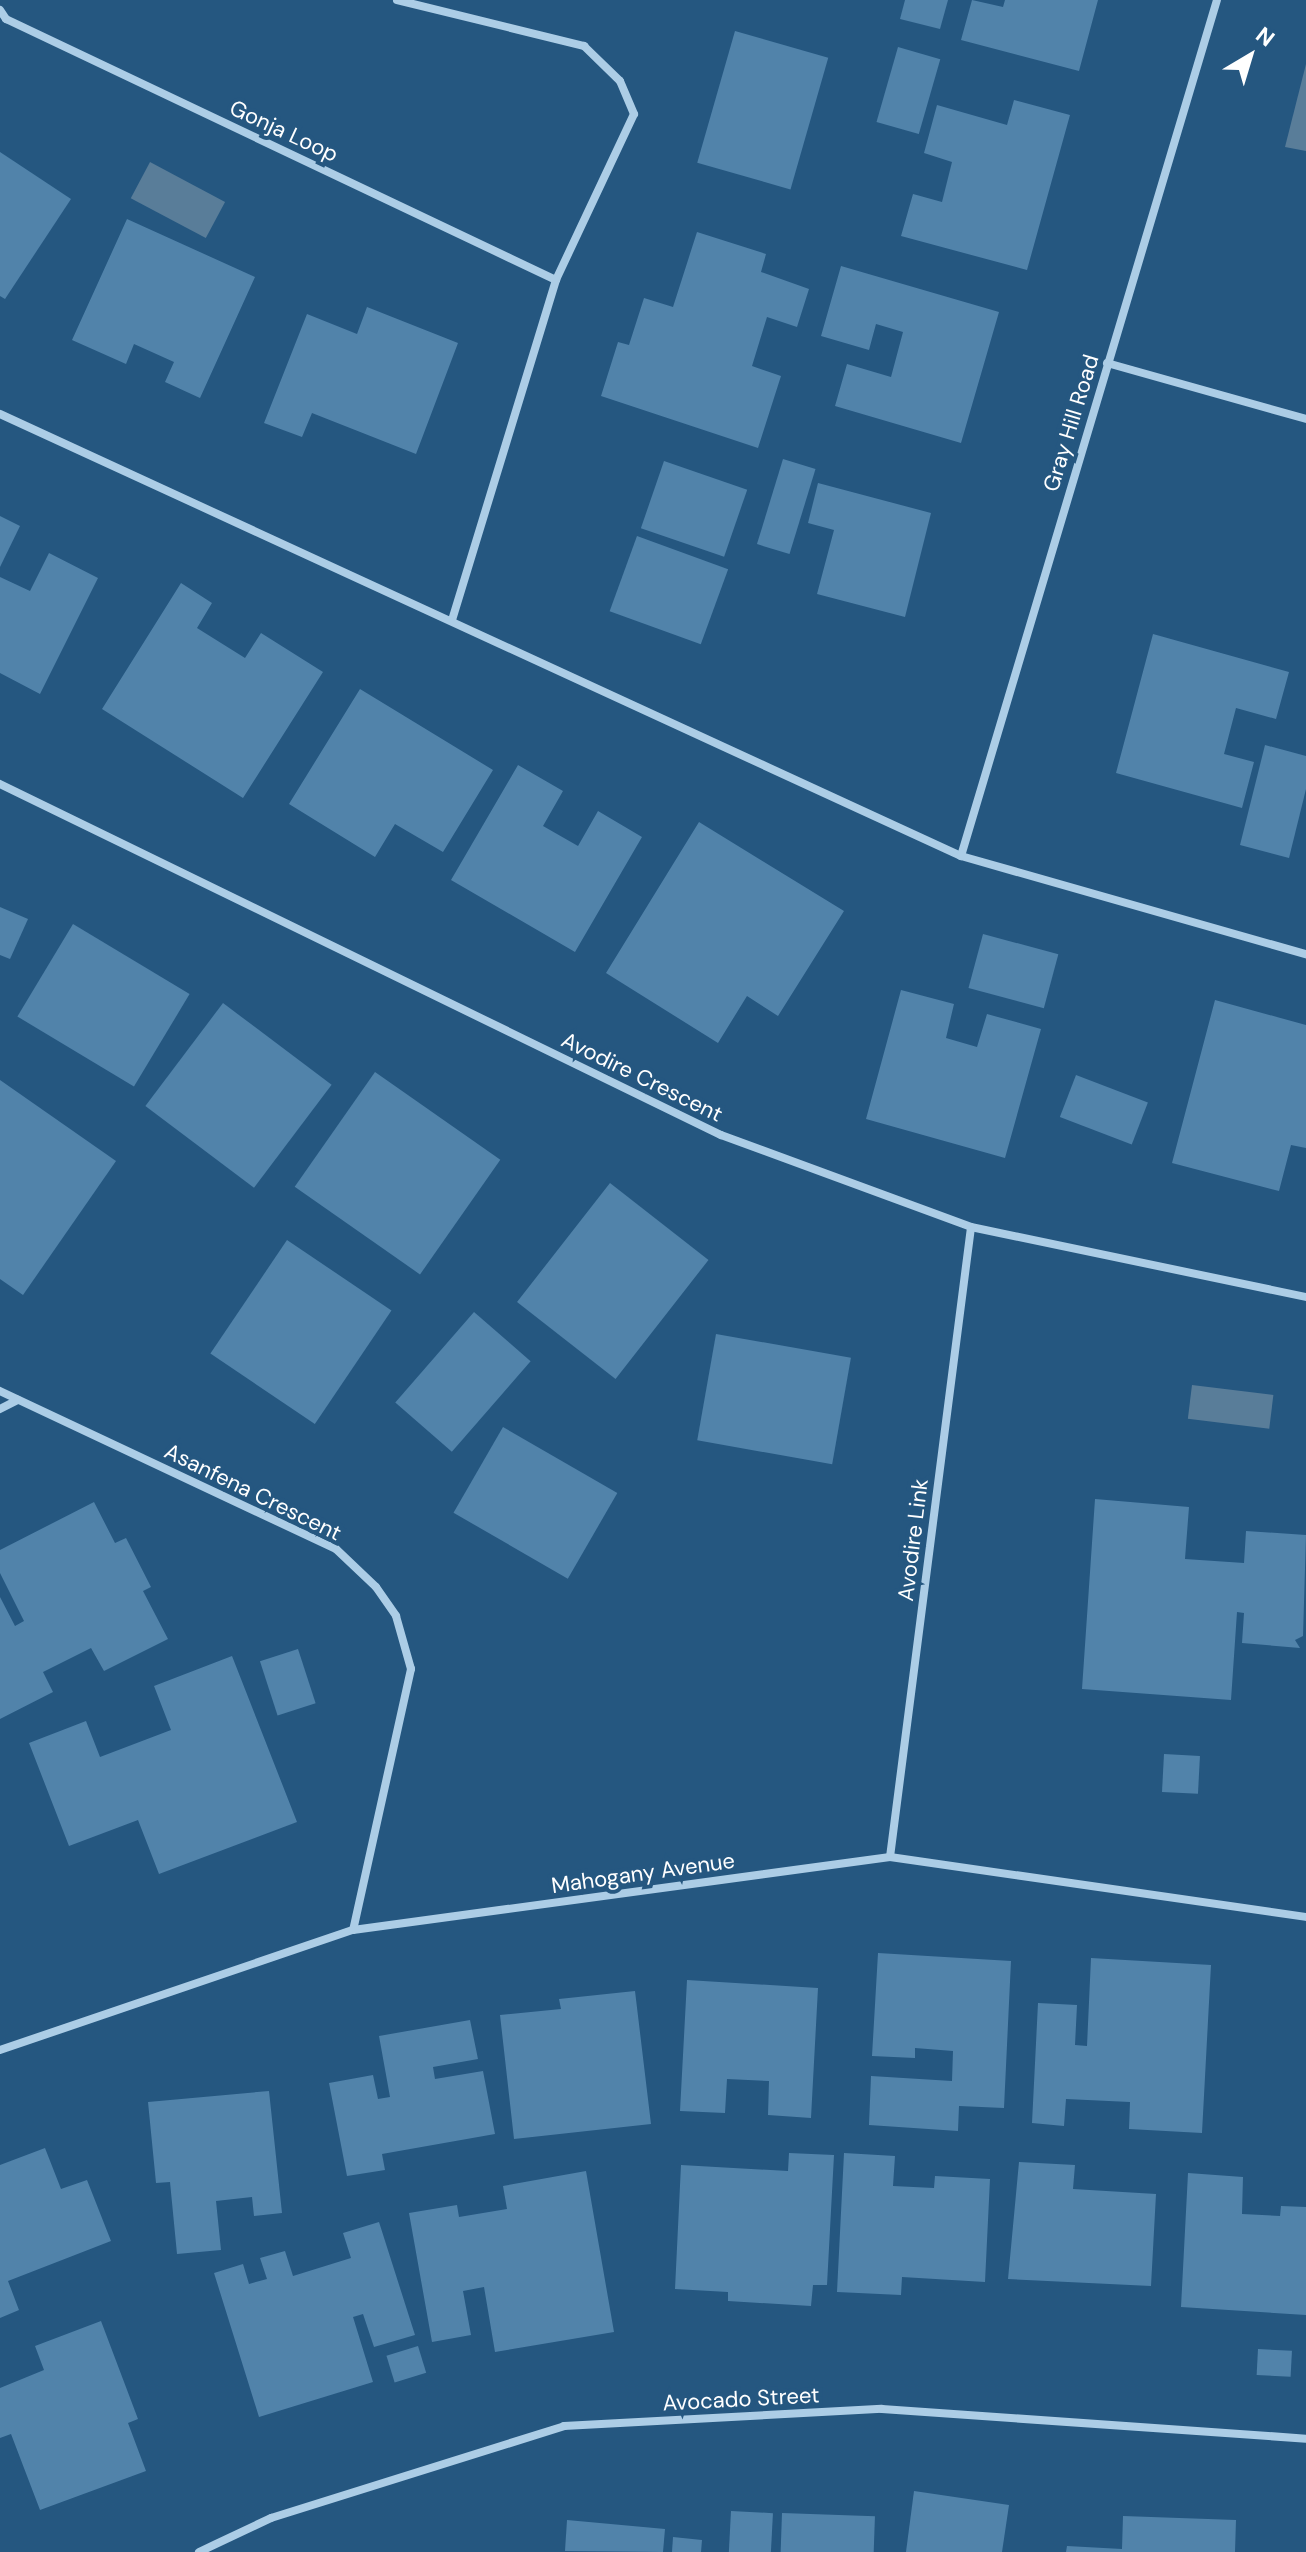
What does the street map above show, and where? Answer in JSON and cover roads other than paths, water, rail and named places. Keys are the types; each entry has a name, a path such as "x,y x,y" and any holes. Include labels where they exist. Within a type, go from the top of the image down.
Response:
{"street":[{"path":"397,0 584,46 620,81 634,114 556,280 452,620"},
{"name":"Gray Hill Road","path":"961,856 1217,0"},
{"name":"Gonja Loop","path":"0,10 6,19 556,280"},
{"path":"1107,363 1306,419"},
{"path":"0,414 961,856 1306,954"},
{"name":"Avodire Crescent","path":"0,784 721,1135 971,1227 1306,1297"},
{"name":"Avodire Link","path":"890,1857 971,1227"},
{"name":"Asanfena Crescent","path":"0,1391 336,1549 376,1587 396,1616 411,1669 353,1930"},
{"path":"0,1409 18,1400"},
{"name":"Mahogany Avenue","path":"0,2050 353,1930 890,1857 1306,1917"},
{"name":"Avocado Street","path":"199,2552 271,2518 564,2426 882,2409 1306,2439"}],"water":[{"path":"1306,64 1306,151 1285,147"},
{"path":"150,162 225,202 206,238 131,198"},
{"path":"1192,1385 1273,1395 1269,1429 1188,1419"}]}
